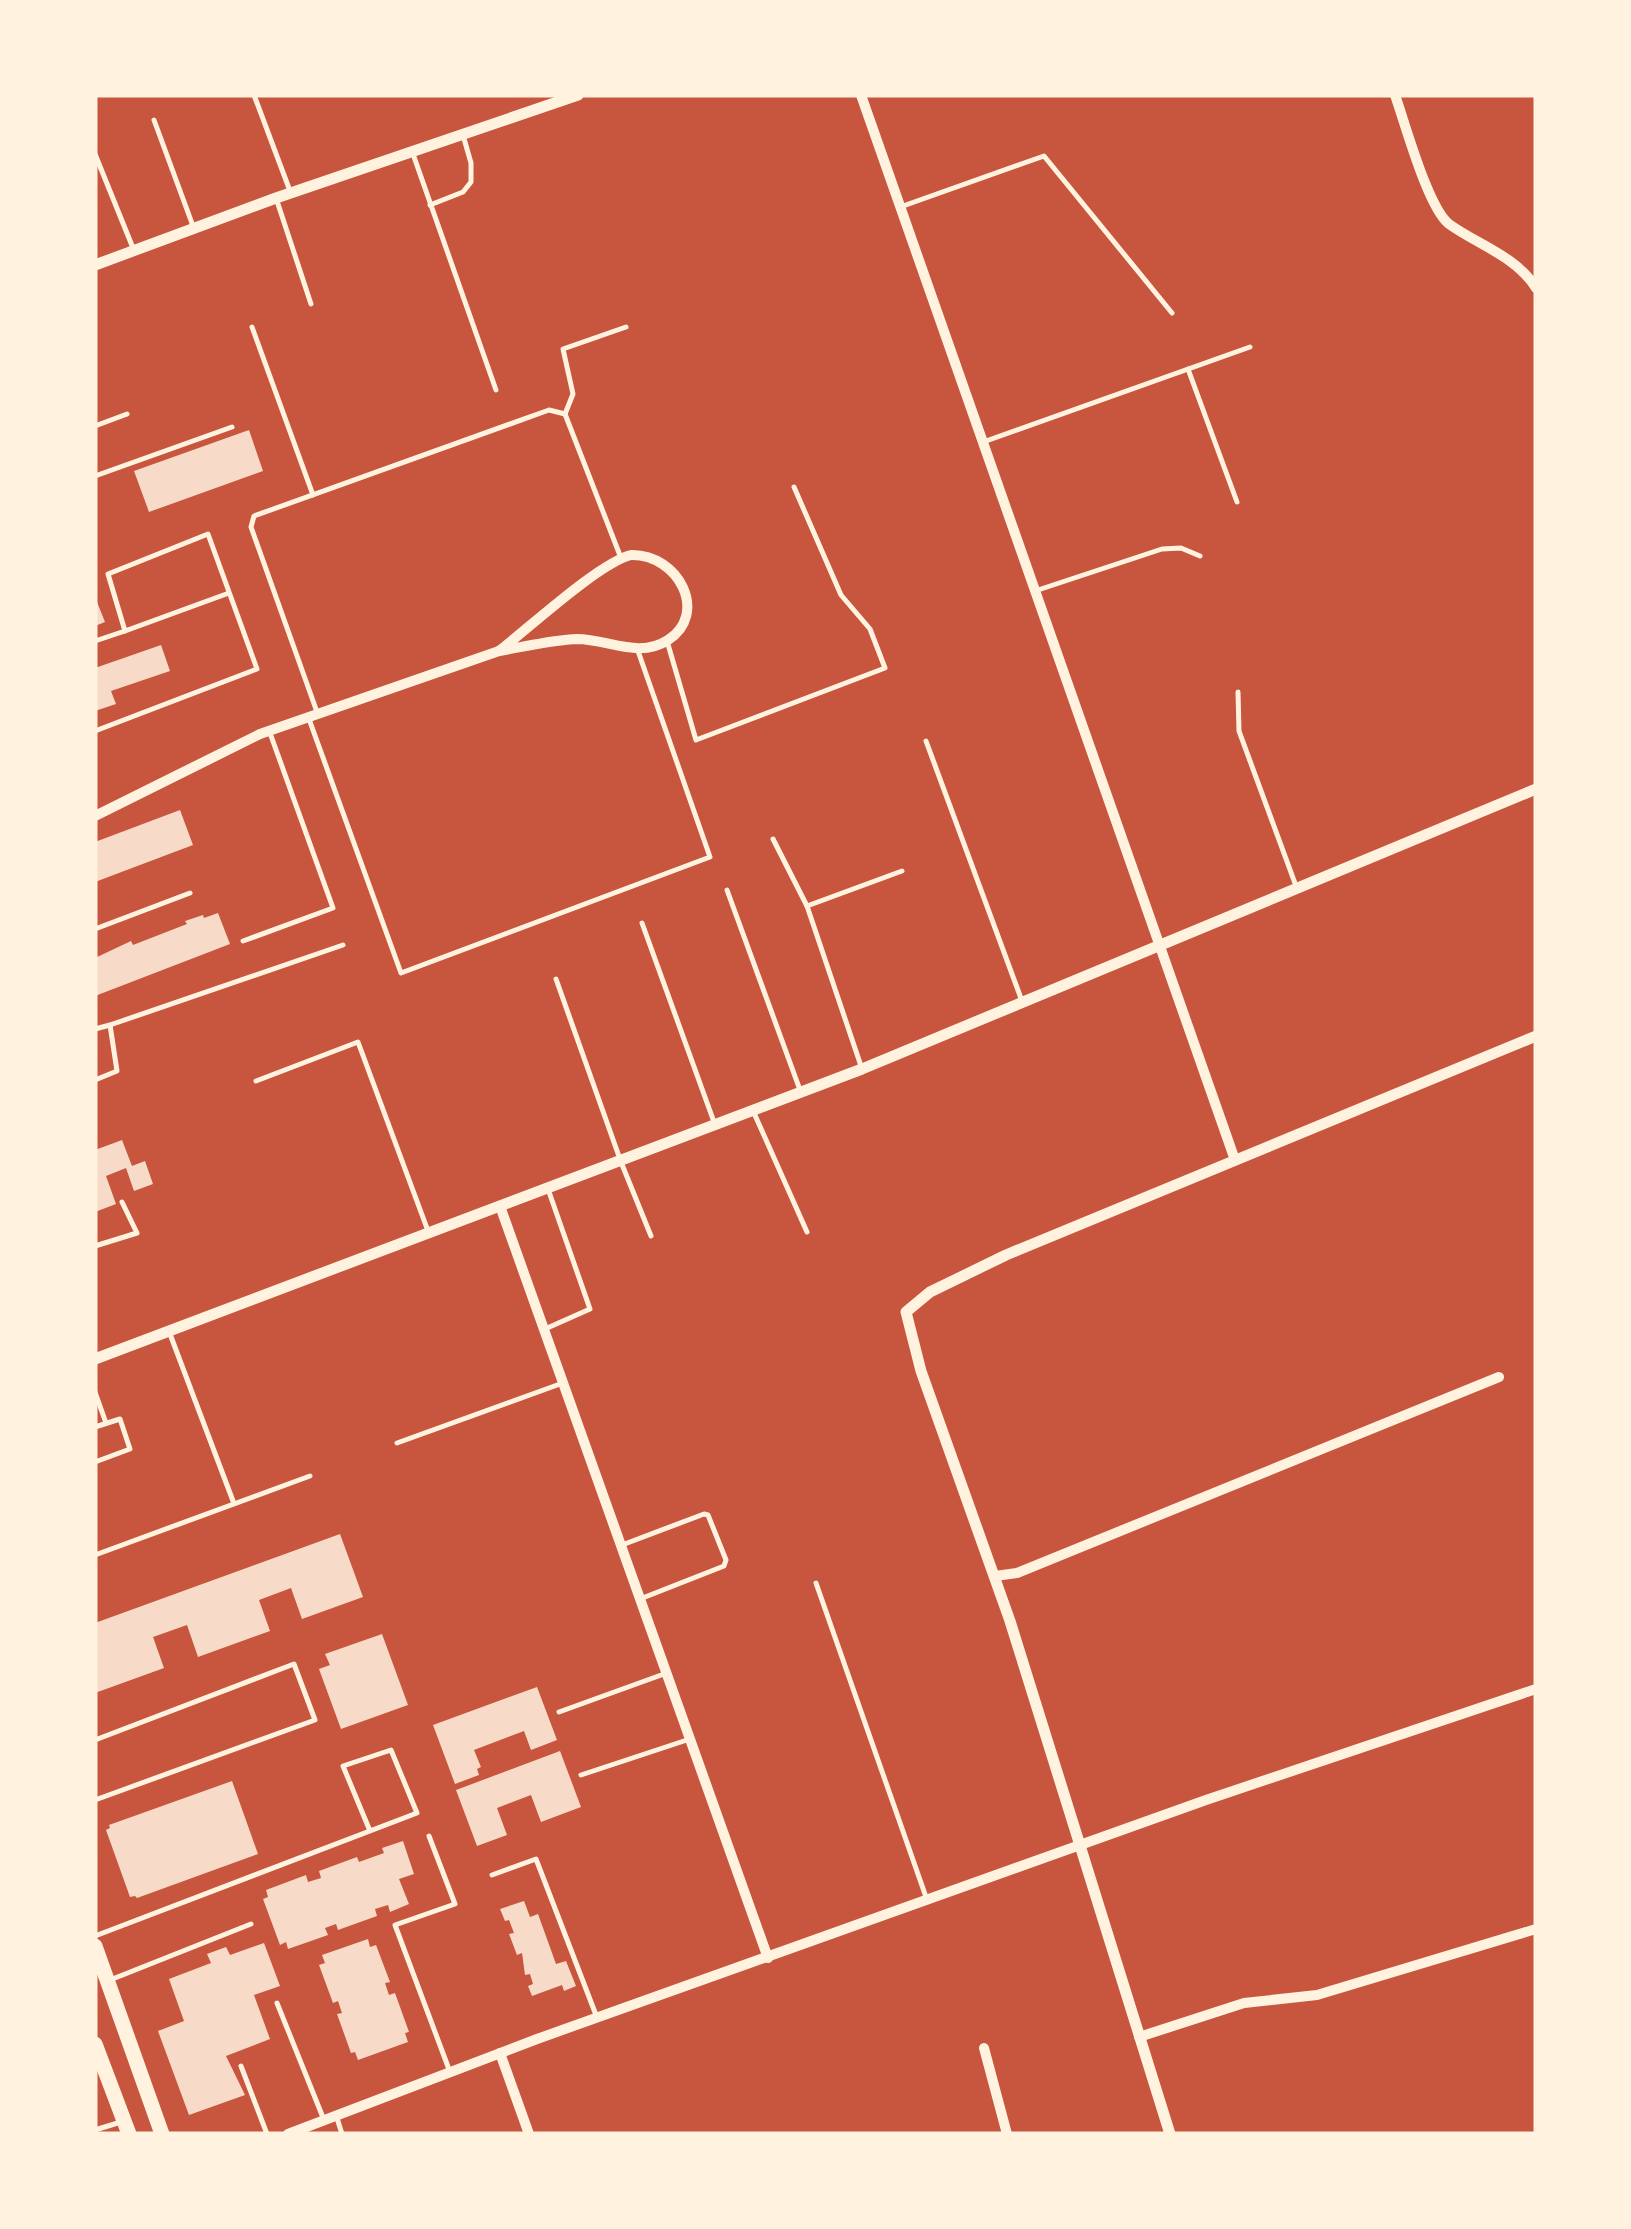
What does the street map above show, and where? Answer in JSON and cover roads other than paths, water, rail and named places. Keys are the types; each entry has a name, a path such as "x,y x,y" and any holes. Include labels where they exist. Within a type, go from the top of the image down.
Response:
{"main road":[{"path":"95,1946 162,2134"},
{"path":"95,2044 126,2128"}],"street":[{"path":"95,265 276,198 578,95"},
{"path":"860,95 1235,1160"},
{"path":"1396,95 1435,206 1448,223 1480,240 1528,275 1536,288"},
{"path":"95,816 269,730 500,651 578,639 638,650 667,641 676,633 685,612 684,588 672,569 654,557 643,554 620,558 500,651"},
{"path":"95,1359 862,1069 1536,789"},
{"path":"1170,2134 1082,1846 994,1576 921,1371 906,1312 930,1292 997,1260 1536,1036"},
{"path":"500,1206 768,1958"},
{"path":"994,1576 1017,1573 1499,1377"},
{"path":"288,2134 597,2018 1224,1793 1536,1689"},
{"path":"1139,2037 1244,2002 1317,1995 1536,1929"},
{"path":"984,2048 1008,2134"},
{"path":"500,2054 529,2134"}],"lane":[{"path":"254,95 292,194"},
{"path":"154,120 194,229"},
{"path":"430,205 463,192 472,182 471,162 462,134"},
{"path":"412,152 496,390"},
{"path":"95,154 134,251"},
{"path":"900,207 1044,156 1172,313"},
{"path":"276,198 311,304"},
{"path":"620,558 566,414 573,394 562,348 626,326"},
{"path":"252,327 312,495"},
{"path":"983,442 1250,347"},
{"path":"1188,369 1237,502"},
{"path":"566,414 549,410 312,495 254,516 250,528 401,974 710,857 638,650"},
{"path":"95,426 127,414"},
{"path":"95,476 232,427"},
{"path":"667,641 696,740 885,668 870,630 841,595 794,487"},
{"path":"95,732 256,670 208,534 108,574 125,631"},
{"path":"1035,591 1162,549 1180,548 1200,556"},
{"path":"95,641 229,593"},
{"path":"1238,692 1239,731 1298,888"},
{"path":"244,941 333,908 269,730"},
{"path":"926,741 1022,1001"},
{"path":"772,838 806,906 862,1069"},
{"path":"806,906 902,871"},
{"path":"727,890 801,1092"},
{"path":"95,929 190,893"},
{"path":"642,924 715,1124"},
{"path":"95,1029 343,944"},
{"path":"556,979 651,1236"},
{"path":"95,1080 118,1071 110,1025"},
{"path":"256,1082 358,1042 430,1234"},
{"path":"753,1110 807,1232"},
{"path":"544,1329 590,1309 548,1188"},
{"path":"95,1246 136,1233 122,1202"},
{"path":"169,1331 233,1502"},
{"path":"397,1444 563,1383"},
{"path":"95,1392 106,1423"},
{"path":"95,1427 120,1418 130,1449 95,1462"},
{"path":"95,1555 310,1476"},
{"path":"621,1545 704,1514 726,1560 724,1566 640,1599"},
{"path":"816,1584 927,1900"},
{"path":"95,1740 294,1664 315,1720 95,1800"},
{"path":"559,1712 666,1674"},
{"path":"581,1775 690,1739"},
{"path":"95,1936 370,1831 417,1813 391,1750 343,1766 370,1831"},
{"path":"429,1836 455,1904 395,1925 450,2072"},
{"path":"492,1875 536,1859 597,2018"},
{"path":"107,1981 251,1924"},
{"path":"276,2003 330,2118 342,2134"},
{"path":"241,2066 267,2134"},
{"path":"95,2130 126,2128"}]}
